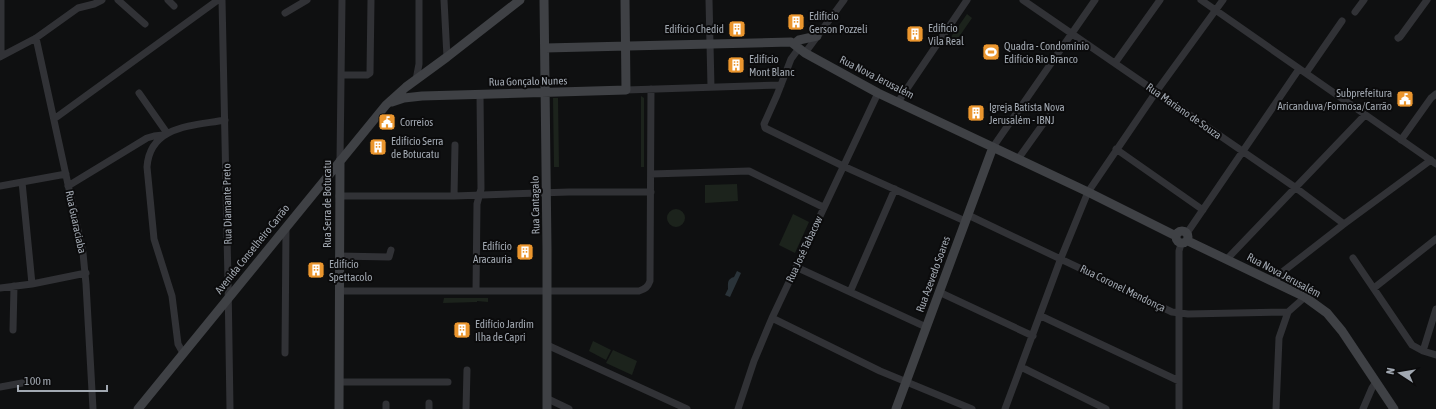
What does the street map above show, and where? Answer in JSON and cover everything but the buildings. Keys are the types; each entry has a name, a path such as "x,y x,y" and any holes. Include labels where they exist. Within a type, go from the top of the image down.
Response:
{"street":[{"path":"1,0 1,56 36,38 78,8 90,2 94,4 102,0"},
{"path":"118,0 145,24"},
{"path":"168,0 174,6"},
{"path":"54,119 218,0"},
{"name":"Rua Diamante Preto","path":"222,0 230,409"},
{"path":"285,13 306,0"},
{"name":"Rua Serra de Botucatu","path":"339,409 339,196 342,0"},
{"path":"341,75 367,75 370,73 371,0"},
{"path":"419,0 419,64 416,89 422,96"},
{"path":"444,0 447,57"},
{"name":"Avenida Conselheiro Carrão","path":"138,409 386,105 406,87 520,0"},
{"name":"Rua Cantagalo","path":"544,0 548,291 547,409"},
{"path":"625,0 626,87"},
{"path":"709,0 711,87"},
{"name":"Rua Coronel Mendonça","path":"844,0 817,36 799,48 791,59 764,126 843,166 1061,258 1167,310 1188,314 1288,312"},
{"path":"898,102 967,0"},
{"name":"Rua Mariano de Souza","path":"1023,0 1296,188 1344,224"},
{"path":"993,147 1095,0"},
{"path":"1115,63 1160,0"},
{"path":"1201,0 1433,162 1344,224 1281,273 1274,282"},
{"path":"1005,409 1061,258 1088,192 1156,92 1223,0"},
{"path":"1355,12 1364,0"},
{"path":"1398,38 1427,0"},
{"path":"1179,409 1179,250 1183,238 1242,152 1302,71 1342,21"},
{"path":"799,48 799,40 817,36"},
{"name":"Rua Guaraciaba","path":"36,38 83,253 86,273 93,409"},
{"name":"Rua Nova Jerusalém","path":"545,48 791,42 878,93 1305,297 1328,313 1336,322 1394,409"},
{"name":"Rua Gonçalo Nunes","path":"422,96 546,92 626,87 651,89 781,85"},
{"path":"339,290 638,291 644,289 648,286 650,281 651,89"},
{"path":"139,93 165,134"},
{"name":"Rua José Tabacow","path":"738,409 754,361 772,318 878,93"},
{"path":"476,291 477,204 481,189 480,94"},
{"path":"1401,140 1430,98 1436,94"},
{"name":"Avenida Conselheiro Carrão","path":"386,105 404,98 422,96"},
{"path":"1227,259 1365,115"},
{"path":"1018,159 1048,117"},
{"path":"68,186 147,138 165,134 181,128 225,120"},
{"path":"165,134 153,146 148,159 152,227 156,248 172,296 178,344 183,353"},
{"path":"454,196 455,145"},
{"name":"Rua Azevedo Soares","path":"896,409 993,147"},
{"path":"1116,149 1203,210"},
{"path":"651,174 749,171 823,207"},
{"path":"0,186 66,174"},
{"path":"22,182 32,284"},
{"path":"850,292 895,189"},
{"path":"339,196 479,196 569,192 651,192"},
{"path":"285,353 286,227"},
{"path":"1374,288 1436,240"},
{"path":"339,256 388,257 391,250"},
{"path":"1353,258 1412,345 1423,351 1436,355"},
{"path":"796,267 926,327"},
{"path":"0,288 32,284 86,273"},
{"path":"14,286 14,330"},
{"path":"939,292 1033,336"},
{"path":"1276,409 1279,338 1288,312 1305,297"},
{"path":"1423,351 1436,309"},
{"path":"1040,316 1179,381"},
{"path":"772,318 880,371 972,409"},
{"path":"547,345 687,409"},
{"path":"1021,367 1106,409"},
{"path":"466,409 467,370"},
{"path":"339,382 448,382"},
{"path":"1363,409 1376,382"},
{"path":"0,387 22,383"},
{"path":"548,399 569,409"}],"shaded area":[{"path":"967,14 972,18 952,47 946,44"},
{"path":"641,96 644,98 644,167 641,167"},
{"path":"553,98 558,98 559,167 554,167"},
{"path":"737,184 738,201 705,203 705,185"},
{"path":"676,209 682,212 685,218 682,224 676,227 670,224 667,218 670,212"},
{"path":"793,214 809,222 795,253 779,245"},
{"path":"737,271 741,273 730,297 725,295 728,289 728,282 734,277"},
{"path":"444,298 488,298 488,302 477,301 443,303"},
{"path":"593,341 611,350 606,360 589,351"},
{"path":"613,350 637,361 632,375 606,363"}],"place":[{"name":"Edifício Gerson Pozzeli","path":"796,22"},
{"name":"Edifício Chedid","path":"737,29"},
{"name":"Edificio Vila Real","path":"915,34"},
{"name":"Quadra - Condomínio Edifício Rio Branco","path":"991,52"},
{"name":"Edifício Mont Blanc","path":"736,65"},
{"name":"Subprefeitura Aricanduva/Formosa/Carrão","path":"1405,99"},
{"name":"Igreja Batista Nova Jerusalém - IBNJ","path":"976,113"},
{"name":"Correios","path":"387,122"},
{"name":"Edifício Serra de Botucatu","path":"378,147"},
{"name":"Edifício Aracauria","path":"525,252"},
{"name":"Edifício Spettacolo","path":"316,270"},
{"name":"Edifício Jardim Ilha de Capri","path":"462,330"}]}
